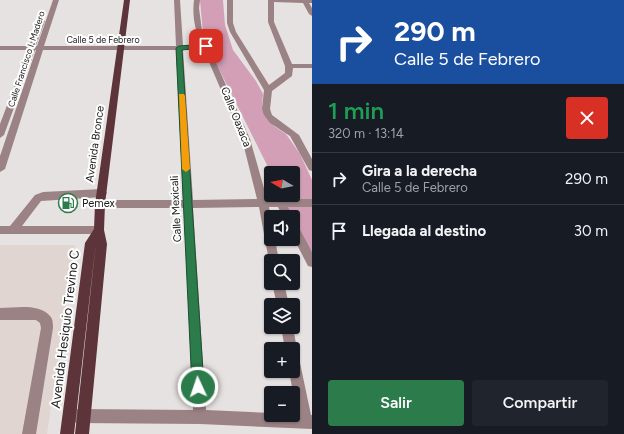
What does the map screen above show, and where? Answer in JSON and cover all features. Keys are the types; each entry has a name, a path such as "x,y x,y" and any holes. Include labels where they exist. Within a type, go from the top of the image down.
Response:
{"main road":[{"name":"Avenida Bronce","path":"82,434 102,244 99,230 100,204 122,48 127,0"},
{"name":"Avenida Hesiquio Trevino C","path":"67,434 90,243 99,230"}],"street":[{"name":"Calle Francisco I. Madero","path":"48,14 50,0"},
{"name":"Calle Francisco I. Madero","path":"0,169 30,76 36,48 48,14 56,0"},
{"name":"Calle Mexicali","path":"177,0 200,417"},
{"name":"Calle Oaxaca","path":"197,0 196,8 199,31 246,139 263,204 273,254"},
{"path":"230,0 230,23 233,32 268,90 269,96 266,108 269,116 294,135 312,168"},
{"path":"268,90 289,74 289,66 270,22 271,0 309,1 312,14"},
{"name":"Calle 5 de Febrero","path":"0,48 179,48 206,46"},
{"name":"Calle Francisco I. Madero","path":"0,135 21,76 36,48"},
{"path":"289,66 312,66"},
{"path":"21,76 30,76"},
{"path":"13,230 38,198 43,196 102,193"},
{"path":"100,204 312,204"},
{"path":"283,204 285,210"},
{"path":"0,230 99,230"},
{"path":"300,240 312,262"},
{"path":"0,314 38,314 46,320 48,328 29,434"},
{"path":"69,416 200,417 309,422 298,378"}],"shaded area":[{"path":"200,0 223,0 225,25 233,50 256,81 263,94 262,105 266,116 274,126 286,134 300,154 312,180 312,252 300,232 300,210 289,210 285,202 300,202 300,166 268,166 214,59 203,33"},
{"path":"0,245 75,245 47,434 0,434"}],"slow traffic":[{"path":"182,96 186,169"}],"place":[{"name":"Pemex","path":"68,203"}],"route":[{"path":"198,387 179,48 206,46"}]}
